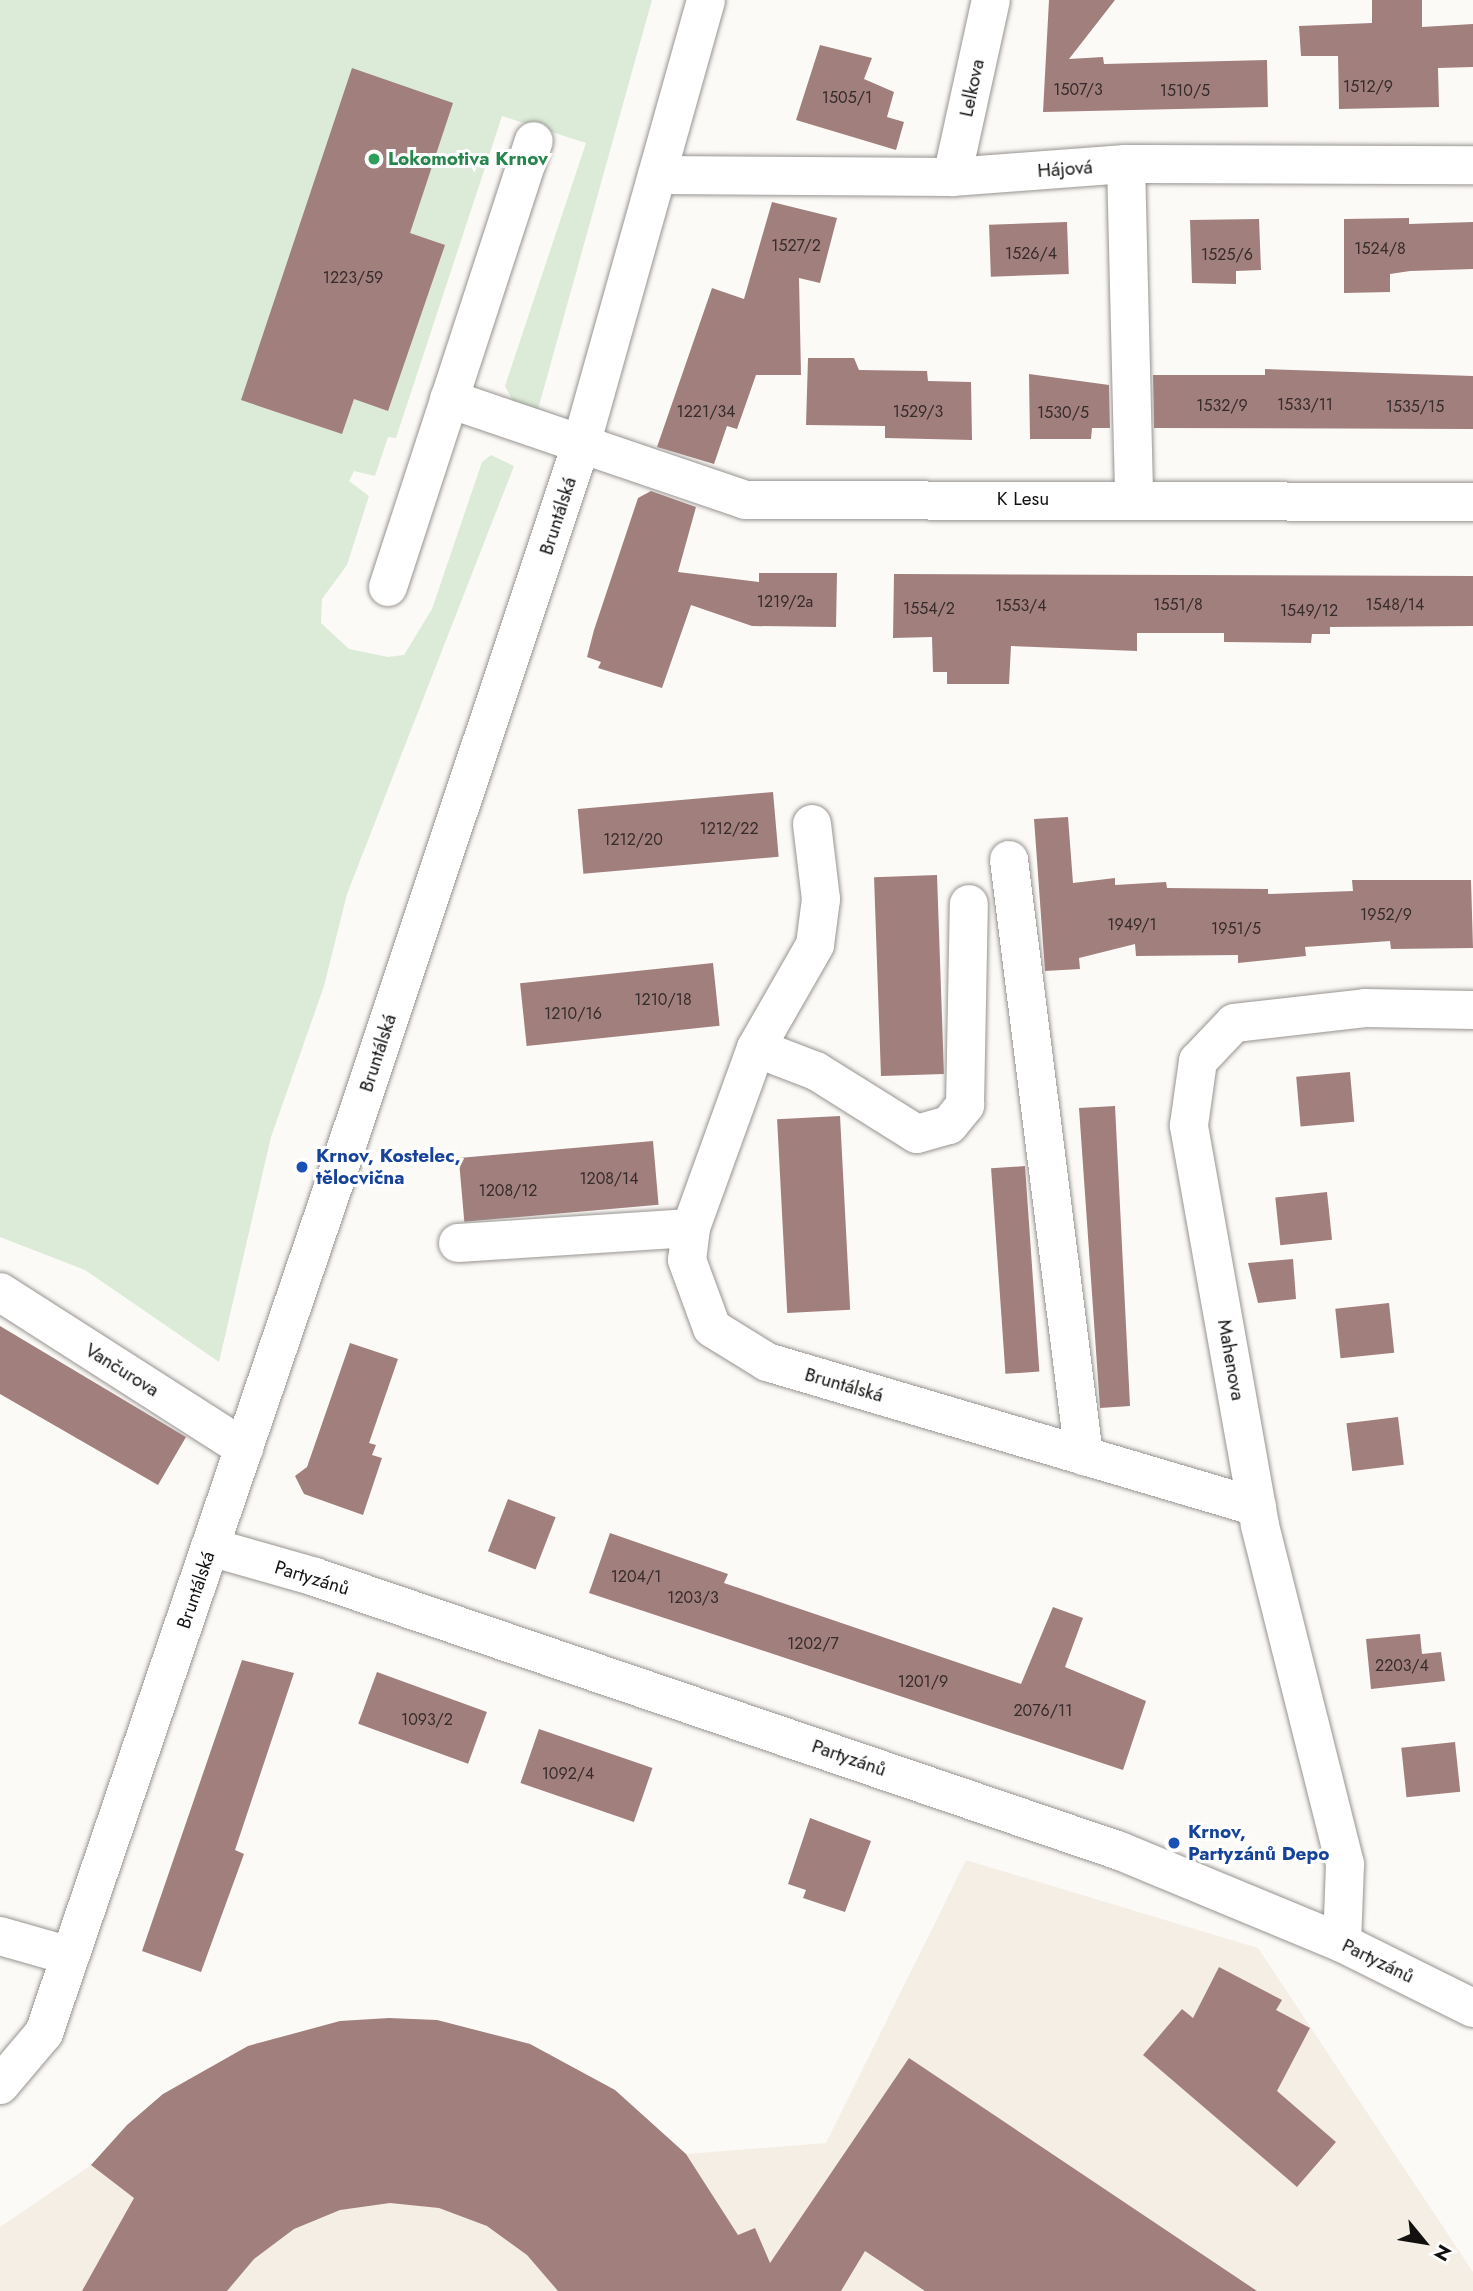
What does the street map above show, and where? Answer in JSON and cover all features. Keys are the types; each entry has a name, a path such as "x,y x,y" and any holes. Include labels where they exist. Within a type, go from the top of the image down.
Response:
{"street":[{"name":"Bruntálská","path":"0,2085 44,2033 244,1448 581,445 706,0"},
{"name":"Lelkova","path":"953,177 991,0"},
{"path":"388,587 534,141"},
{"name":"Hájová","path":"657,175 953,177 1126,164 1473,165"},
{"path":"1126,164 1134,499"},
{"name":"K Lesu","path":"449,399 745,500 1473,502"},
{"name":"Bruntálská","path":"812,824 821,899 815,945 756,1048 691,1228 687,1260 712,1328 767,1362 1257,1507"},
{"path":"1009,860 1084,1456"},
{"path":"756,1048 816,1071 918,1134 949,1125 965,1105 969,904"},
{"name":"Mahenova","path":"1342,1943 1345,1864 1257,1507 1189,1125 1198,1061 1234,1023 1365,1008 1473,1010"},
{"path":"458,1243 691,1228"},
{"name":"Vančurova","path":"0,1293 244,1448"},
{"name":"Partyzánů","path":"210,1547 328,1581 1120,1851 1342,1943 1473,2008"},
{"path":"0,1936 70,1956"}],"shaded area":[{"path":"966,1860 1258,1948 1473,2272 1473,2291 0,2291 0,2227 91,2165 163,2094 248,2046 340,2021 437,2020 530,2044 615,2090 686,2154 826,2143"}],"green space":[{"path":"0,0 652,0 537,413 514,403 505,386 586,143 502,116 396,438 388,437 375,476 354,471 349,481 369,496 347,565 322,599 321,623 349,649 388,657 404,655 432,609 482,462 491,455 514,466 347,894 324,986 271,1137 219,1362 85,1270 0,1237"}],"building":[{"path":"1049,0 1115,0 1069,59 1103,57 1104,64 1267,60 1268,107 1043,112"},
{"path":"1372,0 1422,0 1422,27 1473,24 1473,67 1438,68 1439,107 1339,109 1338,56 1301,56 1299,26 1372,23"},
{"path":"820,45 872,58 864,79 894,92 887,117 904,122 896,150 796,120"},
{"path":"352,68 453,103 410,233 445,245 388,411 354,399 342,434 241,400"},
{"path":"772,202 837,218 820,283 799,278 801,375 756,375 737,429 727,426 714,464 657,447 712,288 744,299"},
{"path":"1409,218 1409,224 1473,222 1473,269 1390,274 1390,292 1344,293 1344,219"},
{"path":"1259,219 1261,270 1236,271 1236,284 1192,283 1190,220"},
{"path":"1067,222 1069,274 991,277 989,225"},
{"path":"808,358 854,358 859,370 927,371 928,381 971,382 972,440 885,438 885,426 806,425"},
{"path":"1265,369 1473,376 1473,429 1154,428 1153,375 1265,375"},
{"path":"1029,374 1109,385 1110,428 1092,428 1091,439 1030,439"},
{"path":"651,491 696,507 678,572 759,582 759,573 837,573 836,627 752,626 691,605 662,688 598,668 601,662 587,657 594,630 638,498"},
{"path":"894,574 1473,576 1473,626 1330,627 1330,634 1312,634 1311,643 1224,642 1224,633 1137,633 1137,651 1011,646 1009,684 947,684 947,672 933,672 932,637 893,638"},
{"path":"773,792 779,857 583,874 578,809"},
{"path":"1068,817 1073,883 1115,878 1115,885 1166,882 1167,888 1268,889 1268,894 1353,891 1352,880 1471,880 1473,948 1391,949 1390,941 1305,947 1306,956 1238,963 1238,955 1136,956 1135,944 1079,958 1080,969 1045,971 1034,819"},
{"path":"937,875 944,1074 881,1076 874,877"},
{"path":"713,963 720,1026 527,1046 520,983"},
{"path":"1350,1072 1354,1122 1301,1127 1296,1077"},
{"path":"1115,1106 1130,1406 1100,1408 1079,1108"},
{"path":"840,1116 850,1310 787,1313 777,1119"},
{"path":"653,1141 659,1205 464,1222 459,1158"},
{"path":"1025,1166 1039,1371 1005,1374 991,1168"},
{"path":"1327,1192 1332,1240 1280,1245 1275,1197"},
{"path":"1293,1259 1296,1299 1258,1303 1248,1263"},
{"path":"1389,1303 1394,1353 1341,1358 1335,1309"},
{"path":"0,1326 186,1437 158,1485 0,1394"},
{"path":"350,1343 398,1359 369,1443 376,1445 372,1455 382,1458 363,1515 304,1494 295,1476 307,1467"},
{"path":"1398,1417 1404,1465 1352,1471 1346,1423"},
{"path":"508,1499 556,1517 536,1570 488,1551"},
{"path":"610,1533 728,1574 724,1583 1021,1684 1053,1607 1083,1618 1065,1667 1146,1701 1123,1770 589,1593"},
{"path":"1420,1634 1422,1654 1441,1652 1445,1681 1371,1689 1366,1639"},
{"path":"242,1660 294,1673 235,1850 244,1854 201,1972 142,1951"},
{"path":"377,1672 487,1712 468,1764 358,1724"},
{"path":"539,1729 652,1768 634,1822 520,1783"},
{"path":"1455,1742 1460,1792 1407,1797 1401,1748"},
{"path":"810,1818 871,1841 845,1912 803,1898 806,1890 788,1884"},
{"path":"1219,1967 1282,2000 1276,2010 1310,2028 1277,2091 1336,2142 1297,2187 1143,2055 1182,2009 1193,2018"},
{"path":"389,2018 437,2020 530,2044 615,2090 686,2154 738,2235 755,2228 770,2263 909,2058 1257,2291 925,2291 865,2251 841,2291 558,2291 527,2255 487,2226 439,2208 390,2203 340,2210 294,2229 254,2259 227,2291 82,2291 134,2198 91,2165 127,2125 163,2094 248,2046 340,2021"}],"place":[{"name":"Lokomotiva Krnov","path":"374,159"},
{"name":"Krnov, Kostelec, tělocvična","path":"302,1167"},
{"name":"Krnov, Partyzánů Depo","path":"1174,1843"}]}
